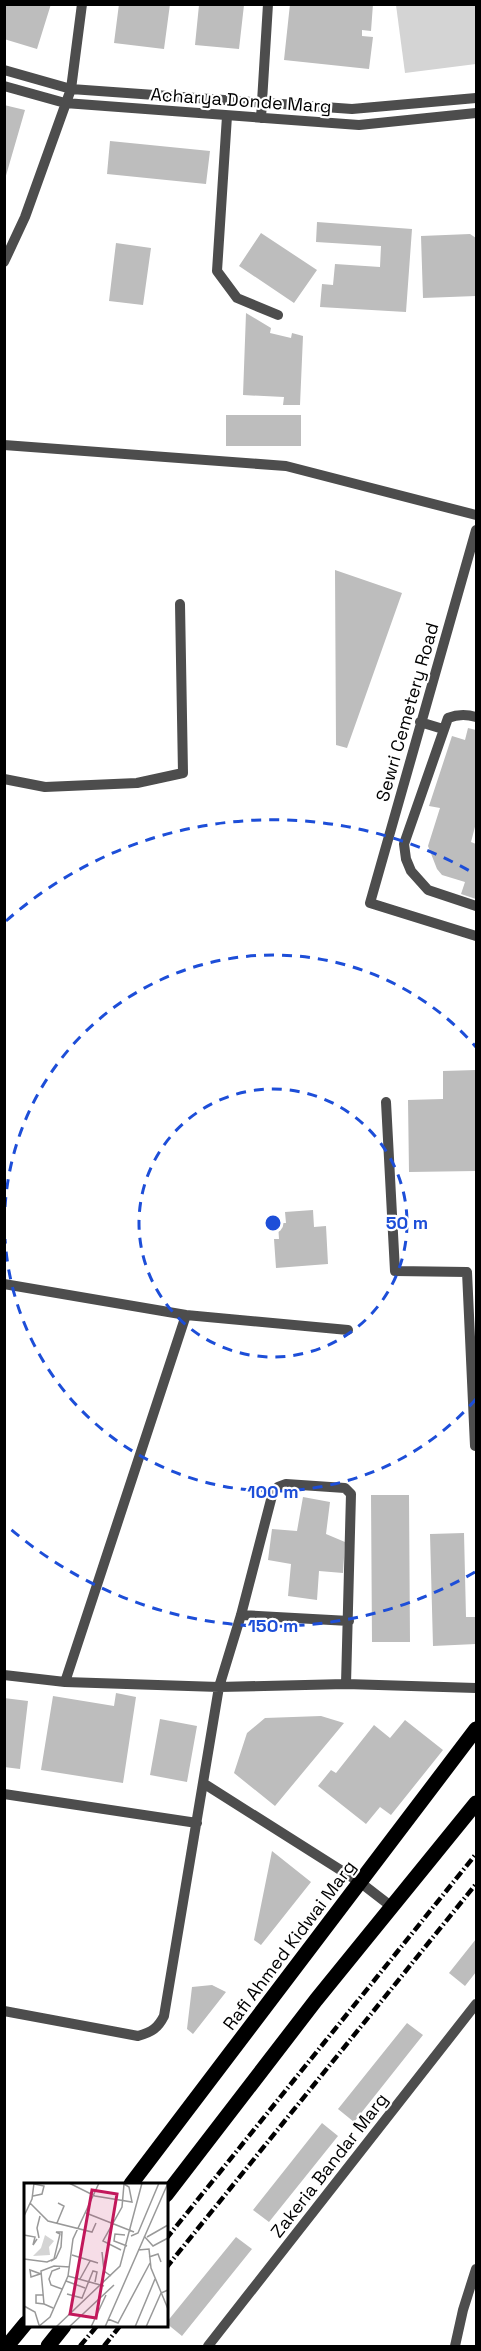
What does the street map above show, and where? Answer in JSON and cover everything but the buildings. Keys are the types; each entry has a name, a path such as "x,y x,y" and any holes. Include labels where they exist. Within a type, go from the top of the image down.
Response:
{"main road":[{"name":"Rafi Ahmed Kidwai Marg","path":"132,2183 477,1729"},
{"path":"168,2192 316,2000 477,1803"},
{"path":"7,2346 24,2325"},
{"path":"48,2346 62,2327"}],"street":[{"path":"4,262 25,217 71,89 82,4"},
{"path":"261,118 268,4"},
{"name":"Acharya Donde Marg","path":"4,70 71,89 352,109 477,98"},
{"name":"Acharya Donde Marg","path":"4,86 65,104 359,125 477,113"},
{"path":"227,116 217,271 237,298 278,315"},
{"path":"4,445 286,466 477,515"},
{"name":"Sewri Cemetery Road","path":"477,530 420,722 370,903 477,936"},
{"path":"4,779 45,787 137,783 183,773 180,604"},
{"path":"477,717 467,714 448,718 404,844 406,859 411,871 428,890 477,906"},
{"path":"420,722 443,729"},
{"path":"386,1102 394,1272 467,1272 475,1446 477,1446"},
{"path":"4,1284 186,1315 348,1330"},
{"path":"65,1682 186,1315"},
{"path":"4,2011 138,2036 159,2026 164,2016 219,1687 241,1615 273,1492 286,1484 345,1488 351,1494 346,1684"},
{"path":"241,1615 349,1621"},
{"path":"4,1675 65,1682 219,1687 346,1684 477,1688"},
{"path":"203,1783 361,1883 392,1907"},
{"path":"4,1794 197,1823"},
{"name":"Zakeria Bandar Marg","path":"208,2346 477,2004"},
{"path":"455,2346 463,2310 477,2269"}],"shaded area":[{"path":"396,5 476,5 476,64 405,73"}],"railway":[{"path":"168,2237 476,1854"},
{"path":"168,2266 476,1884"},
{"path":"80,2346 96,2327"},
{"path":"104,2346 119,2327"}]}
